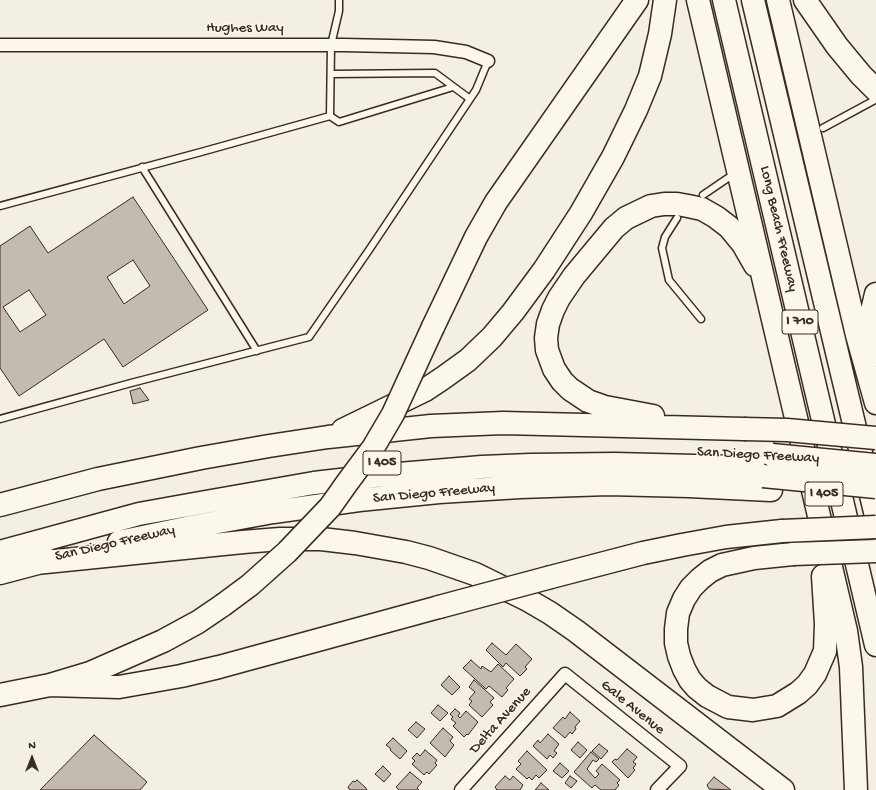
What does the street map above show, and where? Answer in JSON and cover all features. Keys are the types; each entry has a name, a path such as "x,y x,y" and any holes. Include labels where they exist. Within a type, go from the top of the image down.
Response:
{"highway":[{"path":"0,695 50,685 90,673 163,641 198,622 250,585 310,530 339,495 373,448 389,421 476,237 496,202 637,0"},
{"path":"328,437 425,390 443,378 468,360 492,337 513,312 544,270 581,213 613,157 636,110 650,76 660,34 665,0"},
{"path":"698,0 846,631 851,667 856,790"},
{"name":"Long Beach Freeway","path":"724,0 876,645"},
{"name":"Long Beach Freeway","path":"753,0 876,516"},
{"path":"778,0 857,335 876,403"},
{"path":"806,0 837,46 860,75 876,90"},
{"path":"744,429 628,412 588,401 562,381 554,369 547,350 546,338 548,324 559,298 595,249 614,228 626,218 651,206 677,204 702,209 716,216 729,227 743,244 764,279"},
{"path":"876,294 872,311 871,329 876,370"},
{"path":"0,505 98,479 201,458 328,437 431,426 503,423 787,430 876,438"},
{"name":"San Diego Freeway","path":"0,538 88,514 189,491 256,480 392,462 544,452 677,452 770,472 876,500"},
{"path":"0,552 139,514 314,483 375,476 482,467 615,464 876,478"},
{"name":"San Diego Freeway","path":"0,573 132,539 224,520 315,506 396,496 484,489 608,484 690,486 770,472 876,465"},
{"path":"0,560 148,522 315,491 480,475 619,472 770,472 876,487"},
{"path":"820,515 826,624 825,651 820,666 798,694 777,706 752,710 728,707 715,701 697,688 684,669 676,644 678,613 691,588 700,579 710,571 722,565 754,558 793,554 876,551"},
{"path":"50,685 119,687 181,676 551,577 643,553 682,545 726,537 782,531 876,527"},
{"path":"36,563 280,539 321,539 355,543 406,552 444,563 475,574 526,599 576,631 782,790"}],"street":[{"name":"Hughes Way","path":"0,45 331,45 434,47 466,52 488,61"},
{"name":"Gale Avenue","path":"565,674 680,766 657,790"},
{"name":"Delta Avenue","path":"461,790 565,674"}],"lane":[{"path":"330,116 331,45 339,11 339,0"},
{"path":"0,419 308,337 369,250 476,90 488,61"},
{"path":"330,74 435,74 470,99"},
{"path":"0,206 330,116 339,122 453,86"},
{"path":"823,128 876,100"},
{"path":"142,167 257,350"},
{"path":"703,195 728,178"},
{"path":"677,218 665,237 662,248 669,280 701,319"}],"building":[{"path":"133,197 208,310 123,367 104,339 19,396 0,368 0,246 30,226 48,253","holes":["133,260 150,286 124,304 107,277","29,290 46,315 20,332 3,307"]},
{"path":"140,388 149,400 133,404 130,391"},
{"path":"492,643 506,655 516,644 532,659 525,667 527,669 520,676 506,663 503,667 486,650"},
{"path":"471,660 481,669 482,666 491,672 498,664 514,679 506,688 508,690 502,697 489,686 486,689 463,668"},
{"path":"449,676 460,687 452,695 441,685"},
{"path":"474,680 494,698 490,702 493,705 482,717 469,705 472,701 469,699 475,692 469,687"},
{"path":"438,705 448,713 440,721 431,713"},
{"path":"455,709 460,713 458,716 460,718 466,711 478,722 468,735 467,734 464,737 453,726 456,723 451,719 453,717 450,714"},
{"path":"570,712 580,721 572,734 570,732 565,738 553,728 563,717 565,719"},
{"path":"416,722 425,729 417,738 408,730"},
{"path":"443,728 453,737 450,741 454,745 445,757 430,743"},
{"path":"548,734 559,744 554,751 557,753 553,758 550,755 547,759 533,746 538,740 540,743"},
{"path":"94,735 147,782 140,790 40,790"},
{"path":"393,738 407,751 400,759 386,745"},
{"path":"578,742 587,750 580,758 571,750"},
{"path":"599,744 608,751 601,759 592,751"},
{"path":"627,749 637,757 633,762 636,764 633,768 635,770 628,778 612,762 615,759 617,760"},
{"path":"425,750 437,760 435,763 437,765 429,774 427,772 424,775 412,764 415,761 412,758 417,753 420,756"},
{"path":"527,751 547,770 539,778 536,775 532,780 529,777 527,779 516,769 521,764 518,761"},
{"path":"591,752 599,759 596,762 593,760 587,769 595,778 599,774 596,771 602,764 620,780 617,783 619,785 615,790 601,790 595,785 592,788 574,772"},
{"path":"560,763 569,771 562,778 553,771"},
{"path":"383,766 391,774 384,782 375,774"},
{"path":"410,772 422,782 417,788 419,790 399,790 396,787"},
{"path":"505,776 510,780 513,776 523,785 520,790 497,790 495,787"},
{"path":"570,776 577,781 571,788 565,783"},
{"path":"714,777 731,790 709,789 707,785"},
{"path":"357,780 367,790 349,789 348,787 353,781 355,782"},
{"path":"541,783 549,790 535,790"}]}
